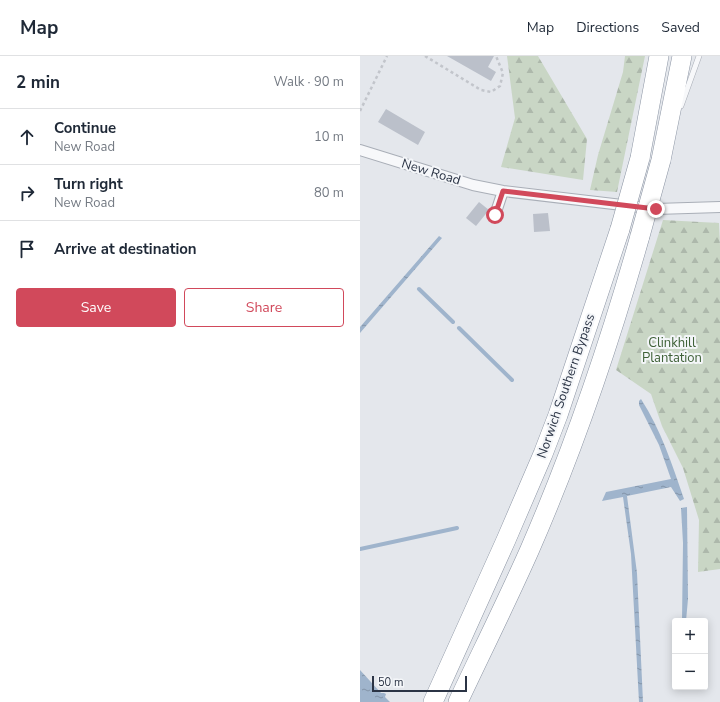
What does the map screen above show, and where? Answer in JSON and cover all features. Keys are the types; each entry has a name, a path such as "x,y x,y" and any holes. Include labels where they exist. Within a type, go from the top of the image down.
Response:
{"highway":[{"name":"Norwich Southern Bypass","path":"437,694 543,454 558,415 620,229 640,158 660,56"},
{"name":"Norwich Southern Bypass","path":"458,702 530,549 555,488 621,304 661,160 682,56"}],"street":[{"name":"New Road","path":"360,150 473,185 503,191 656,209 720,207"},
{"path":"495,215 503,191"}],"lane":[{"path":"680,108 699,56"},
{"path":"661,160 674,123"}],"path":[{"path":"360,111 387,56"},
{"path":"425,56 481,90 492,92 500,86 503,73 496,56"}],"green space":[{"path":"507,56 538,56 587,139 583,180 501,167 515,118"},
{"path":"625,56 645,56 617,192 590,190 598,155 623,72"},
{"name":"Clinkhill Plantation","path":"663,220 719,223 720,569 698,572 699,520 683,468 662,426 651,394 616,370"}],"water":[{"path":"439,236 442,238 360,333 360,327"},
{"path":"641,399 660,435 684,499 680,501 671,487 627,496 637,573 643,702 639,702 631,554 623,497 602,501 606,492 671,479 659,445 639,405 639,401"},
{"path":"687,507 688,599 686,618 682,618 683,543 681,508"},
{"path":"360,670 381,693 386,694 385,697 390,702 360,702"}],"building":[{"path":"447,56 494,56 488,67 496,72 491,81"},
{"path":"386,109 425,132 418,145 378,122"},
{"path":"479,202 489,210 476,226 466,218"},
{"path":"548,213 550,231 534,232 533,214"}],"waterway":[{"path":"419,289 453,322"},
{"path":"459,328 512,380"},
{"path":"360,549 457,528"}],"route":[{"path":"495,215 503,191 656,209"}]}
